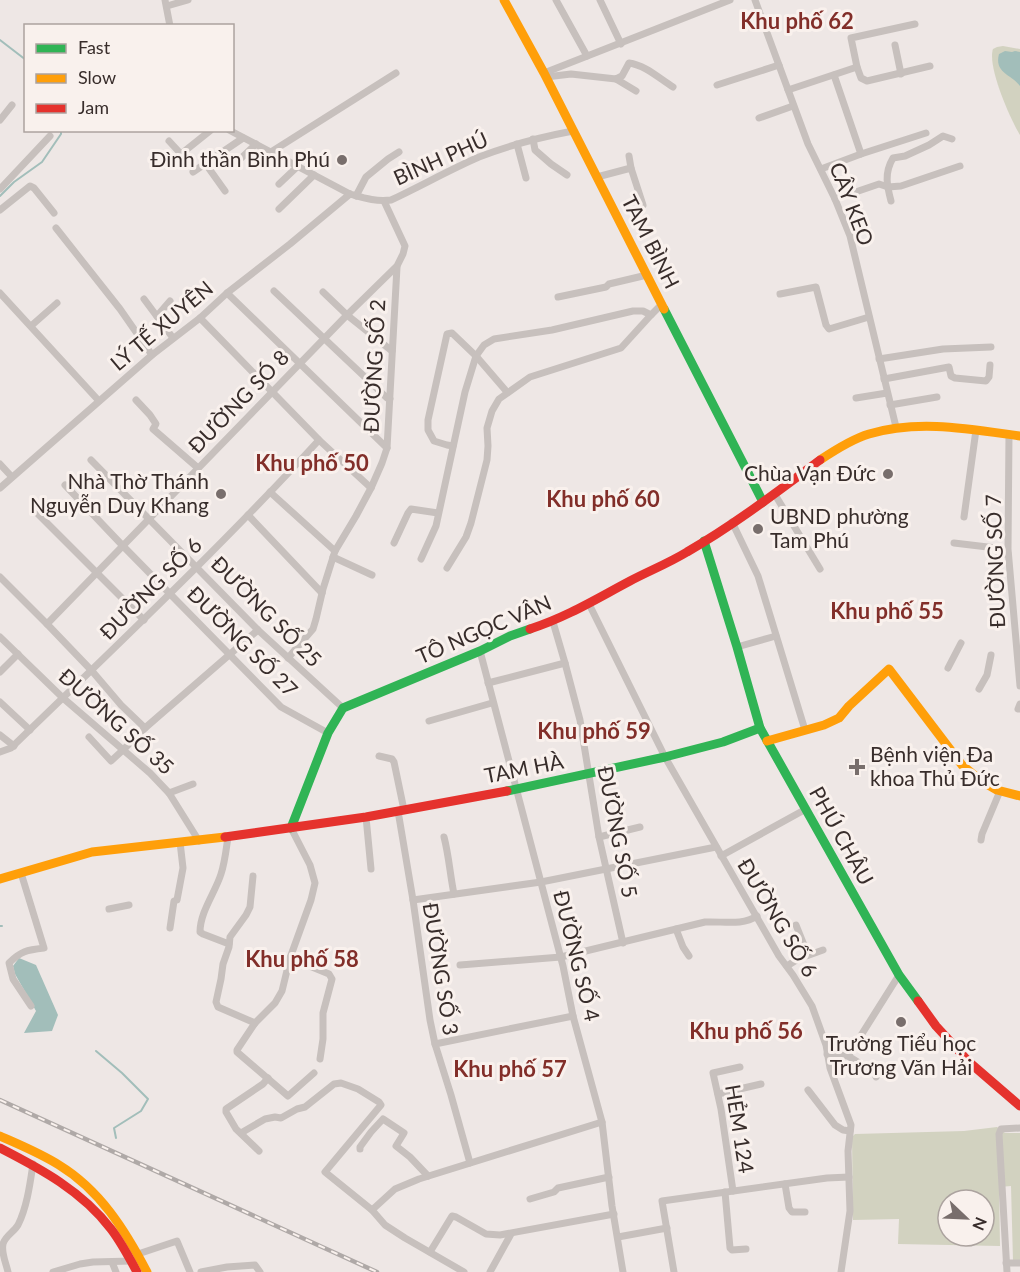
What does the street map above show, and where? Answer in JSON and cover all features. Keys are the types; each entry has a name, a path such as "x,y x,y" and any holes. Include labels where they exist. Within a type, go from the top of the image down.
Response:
{"main road":[{"name":"TAM BÌNH","path":"504,0 545,75 763,502"},
{"name":"TÔ NGỌC VÂN","path":"343,708 480,651 510,636 553,622 589,604 704,542 822,459 867,434 896,427 927,425 1020,436"},
{"name":"PHÚ CHÂU","path":"704,542 760,728 767,741 899,975 936,1026 963,1055 1020,1106"},
{"path":"767,741 824,725 838,718 890,669 962,765 980,780 1000,791 1020,796"},
{"path":"0,879 92,852 199,841 291,828 328,733 343,708"},
{"name":"TAM HÀ","path":"291,828 401,811 589,775 723,742 760,728"},
{"path":"0,1136 65,1168 81,1180 108,1207 118,1221 135,1258 137,1272"},
{"path":"0,1148 59,1179 87,1201 147,1272"}],"street":[{"path":"168,24 166,3 188,0"},
{"path":"556,0 587,56"},
{"path":"600,0 621,44"},
{"path":"545,75 587,56 730,0"},
{"name":"CÂY KEO","path":"755,0 808,144 850,236 896,427"},
{"path":"915,24 851,38 857,67 861,78 867,81 930,66"},
{"path":"895,45 902,74"},
{"path":"616,79 622,76 629,63 673,87"},
{"path":"717,85 779,65"},
{"path":"789,90 857,67"},
{"path":"271,152 396,74"},
{"path":"545,75 571,74 616,79 636,91"},
{"path":"834,75 861,154"},
{"path":"1,118 12,105"},
{"path":"759,118 793,106"},
{"name":"BÌNH PHÚ","path":"232,132 353,195 384,201 391,200 448,171 482,157 533,139 573,130"},
{"path":"169,141 181,154 208,132"},
{"path":"821,169 926,133"},
{"path":"2,184 50,136"},
{"path":"891,201 886,179 887,170 893,158 929,146 943,136 952,139"},
{"path":"193,172 243,138"},
{"path":"533,139 536,150 567,175"},
{"path":"235,164 256,144"},
{"path":"517,144 526,178"},
{"name":"LÝ TẾ XUYÊN","path":"0,488 152,355 353,195 366,177 399,152"},
{"path":"629,156 643,205"},
{"path":"205,163 225,191"},
{"path":"835,199 879,184 888,187 900,186 960,166"},
{"path":"279,184 297,167"},
{"path":"597,177 631,168"},
{"path":"279,209 314,175"},
{"path":"0,210 30,186 54,213"},
{"name":"ĐƯỜNG SÓ 8","path":"47,624 397,266 405,246 384,201"},
{"path":"56,228 120,309 152,355"},
{"name":"ĐƯỜNG SỐ 2","path":"288,658 313,629 338,544 371,488 387,448 397,266"},
{"path":"558,297 606,287 609,284 647,275"},
{"path":"780,294 816,287 829,329 869,317"},
{"path":"274,291 390,399"},
{"path":"323,292 347,315 392,351"},
{"path":"0,293 99,401"},
{"path":"227,293 387,448"},
{"path":"144,299 174,338"},
{"path":"157,316 170,301"},
{"path":"32,326 57,303"},
{"path":"447,568 466,537 476,509 489,446 487,428 492,411 499,399 530,377 621,348 662,304"},
{"path":"421,558 436,526 465,392 476,356 484,345 494,339 552,330 633,312 643,311 651,315"},
{"path":"200,318 319,440 371,488"},
{"path":"453,446 434,441 428,430 428,420 447,334 452,333 476,356 507,392"},
{"path":"879,359 942,348 991,347"},
{"path":"884,379 948,367 951,376 955,378 986,381 989,377 990,365"},
{"path":"856,398 888,393"},
{"path":"890,405 937,397"},
{"path":"136,400 156,424 153,429 198,468"},
{"path":"964,517 976,430"},
{"name":"ĐƯỜNG SỐ 7","path":"1009,434 1008,554 1020,686"},
{"name":"ĐƯỜNG SỐ 6","path":"0,753 14,746 144,620 319,440"},
{"name":"ĐƯỜNG SỐ 25","path":"91,460 258,630 343,708"},
{"path":"0,464 12,477"},
{"name":"ĐƯỜNG SỐ 27","path":"65,485 280,707 328,733"},
{"path":"270,492 334,554 372,575"},
{"path":"774,493 820,569"},
{"path":"33,509 144,620"},
{"path":"394,543 411,509 438,513"},
{"path":"248,515 322,593"},
{"path":"732,522 758,576 806,730"},
{"path":"954,543 996,548 999,554 1008,554"},
{"path":"0,577 145,728"},
{"name":"ĐƯỜNG SỐ 6","path":"589,604 665,757 779,956 812,1006 820,1025 830,1068 851,1125 850,1211 841,1272"},
{"name":"ĐƯỜNG SỐ 5","path":"553,622 580,720 599,837 622,943"},
{"path":"89,737 111,761 145,728 258,630"},
{"path":"737,647 776,636"},
{"name":"ĐƯỜNG SỐ 35","path":"0,638 63,698 150,773 169,793 199,841"},
{"path":"948,668 961,643"},
{"name":"ĐƯỜNG SỐ 4","path":"480,651 602,1122 623,1272"},
{"path":"0,672 18,654"},
{"path":"979,689 987,675 991,655"},
{"path":"488,683 565,663"},
{"path":"0,702 30,730"},
{"path":"429,722 492,703"},
{"path":"0,735 14,746"},
{"name":"ĐƯỜNG SỐ 3","path":"379,756 392,759 394,762 430,1020 470,1163"},
{"path":"169,793 193,784"},
{"path":"981,840 981,834 1000,791"},
{"path":"721,856 806,809"},
{"path":"366,817 371,869"},
{"path":"599,837 640,827"},
{"path":"291,828 310,865 315,883 282,990 274,1003 255,1023 237,1052 288,1096 314,1073"},
{"path":"228,837 225,860 206,909 200,932 230,944"},
{"path":"444,837 454,894"},
{"path":"170,928 174,901 177,900 183,874 180,842"},
{"path":"413,900 541,882 716,847"},
{"path":"21,873 44,948 18,954 9,963 12,979 31,1006"},
{"path":"253,876 250,907 230,937 216,1002 218,1007 255,1023"},
{"path":"109,909 129,905"},
{"path":"460,965 561,957 705,922 734,923 749,921 757,916"},
{"path":"796,925 808,955"},
{"path":"676,929 683,948 689,956"},
{"path":"786,966 798,958 824,950"},
{"path":"290,958 329,974 332,979 323,1013 320,1059"},
{"path":"848,1056 899,975"},
{"path":"435,1044 573,1016"},
{"path":"827,1054 848,1056 874,1072 876,1077"},
{"name":"HẺM 124","path":"740,1066 713,1073 729,1191 730,1248 732,1250 746,1249"},
{"path":"259,1151 236,1129 226,1109 263,1084 268,1078"},
{"path":"241,1133 265,1119 281,1118 305,1107 334,1084 341,1083 358,1089 379,1102 381,1105 325,1172 372,1210 385,1225 464,1272"},
{"path":"717,1094 761,1084"},
{"path":"808,1090 835,1125 850,1131"},
{"path":"360,1149 363,1142 383,1119 404,1133 396,1146 416,1162 428,1176"},
{"path":"372,1210 395,1189 428,1176 602,1122"},
{"path":"1007,1272 999,1134 1001,1129 1020,1128"},
{"path":"8,1272 2,1252 3,1244 18,1225 27,1197 33,1164"},
{"path":"530,1199 554,1192 558,1188 609,1177"},
{"path":"674,1272 662,1201 827,1178 849,1177"},
{"path":"785,1184 789,1208 792,1212 805,1212"},
{"path":"430,1252 452,1216 486,1234 500,1235 614,1214"},
{"path":"618,1237 667,1228"},
{"path":"490,1272 511,1233"},
{"path":"52,1272 80,1264 135,1258 177,1241 190,1272"},
{"path":"112,1262 116,1272"},
{"path":"1006,1263 1020,1263"},
{"path":"201,1272 255,1265 260,1272"}],"green space":[{"path":"1003,46 1020,49 1020,135 1005,105 993,67 993,49"},
{"path":"997,1127 1005,1133 1020,1133 1020,1261 1013,1261 1011,1186 999,1187 1000,1246 996,1246 996,1188 936,1188 936,1245 898,1244 899,1219 853,1220 852,1137 855,1134 964,1131"}],"water":[{"path":"1005,51 1020,52 1020,86 1004,73 999,65 999,54"},
{"path":"19,958 36,965 58,1015 52,1031 24,1033 36,1011 15,974 13,966"}],"waterway":[{"path":"0,40 24,58"},
{"path":"0,196 14,182 42,162 61,132"},
{"path":"96,1051 148,1099 141,1111 114,1128 116,1138"}],"railway":[{"path":"0,1100 377,1272"}],"traffic: fast":[{"path":"664,309 763,502"},
{"path":"704,541 760,728 899,975 918,1001"},
{"path":"291,828 328,733 343,708 530,629"},
{"path":"507,791 665,757 723,742 760,728"}],"traffic: slow":[{"path":"504,0 544,73 664,309"},
{"path":"820,460 863,436 888,429 944,427 1020,436"},
{"path":"767,741 824,725 839,718 889,669 962,765 997,790 1020,796"},
{"path":"0,879 92,852 225,837"},
{"path":"0,1136 52,1161 87,1186 120,1226 147,1272"}],"traffic: jam":[{"path":"530,629 569,613 680,556 738,519 820,460"},
{"path":"225,837 366,817 507,791"},
{"path":"918,1001 936,1026 969,1062 1020,1106"},
{"path":"0,1148 60,1182 87,1203 115,1234 137,1272"}],"place":[{"name":"Đình thần Bình Phú","path":"342,160"},
{"name":"Chùa Vạn Đức","path":"888,474"},
{"name":"Nhà Thờ Thánh Nguyễn Duy Khang","path":"221,494"},
{"name":"UBND phường Tam Phú","path":"758,529"},
{"name":"Bệnh viện Đa khoa Thủ Đức","path":"857,767"},
{"name":"Trường Tiểu học Trương Văn Hải","path":"901,1022"}],"district":[{"name":"Khu phố 62","path":"797,21"},
{"name":"Khu phố 50","path":"312,463"},
{"name":"Khu phố 60","path":"603,499"},
{"name":"Khu phố 55","path":"887,611"},
{"name":"Khu phố 59","path":"594,731"},
{"name":"Khu phố 58","path":"302,959"},
{"name":"Khu phố 56","path":"746,1031"},
{"name":"Khu phố 57","path":"510,1069"}]}
